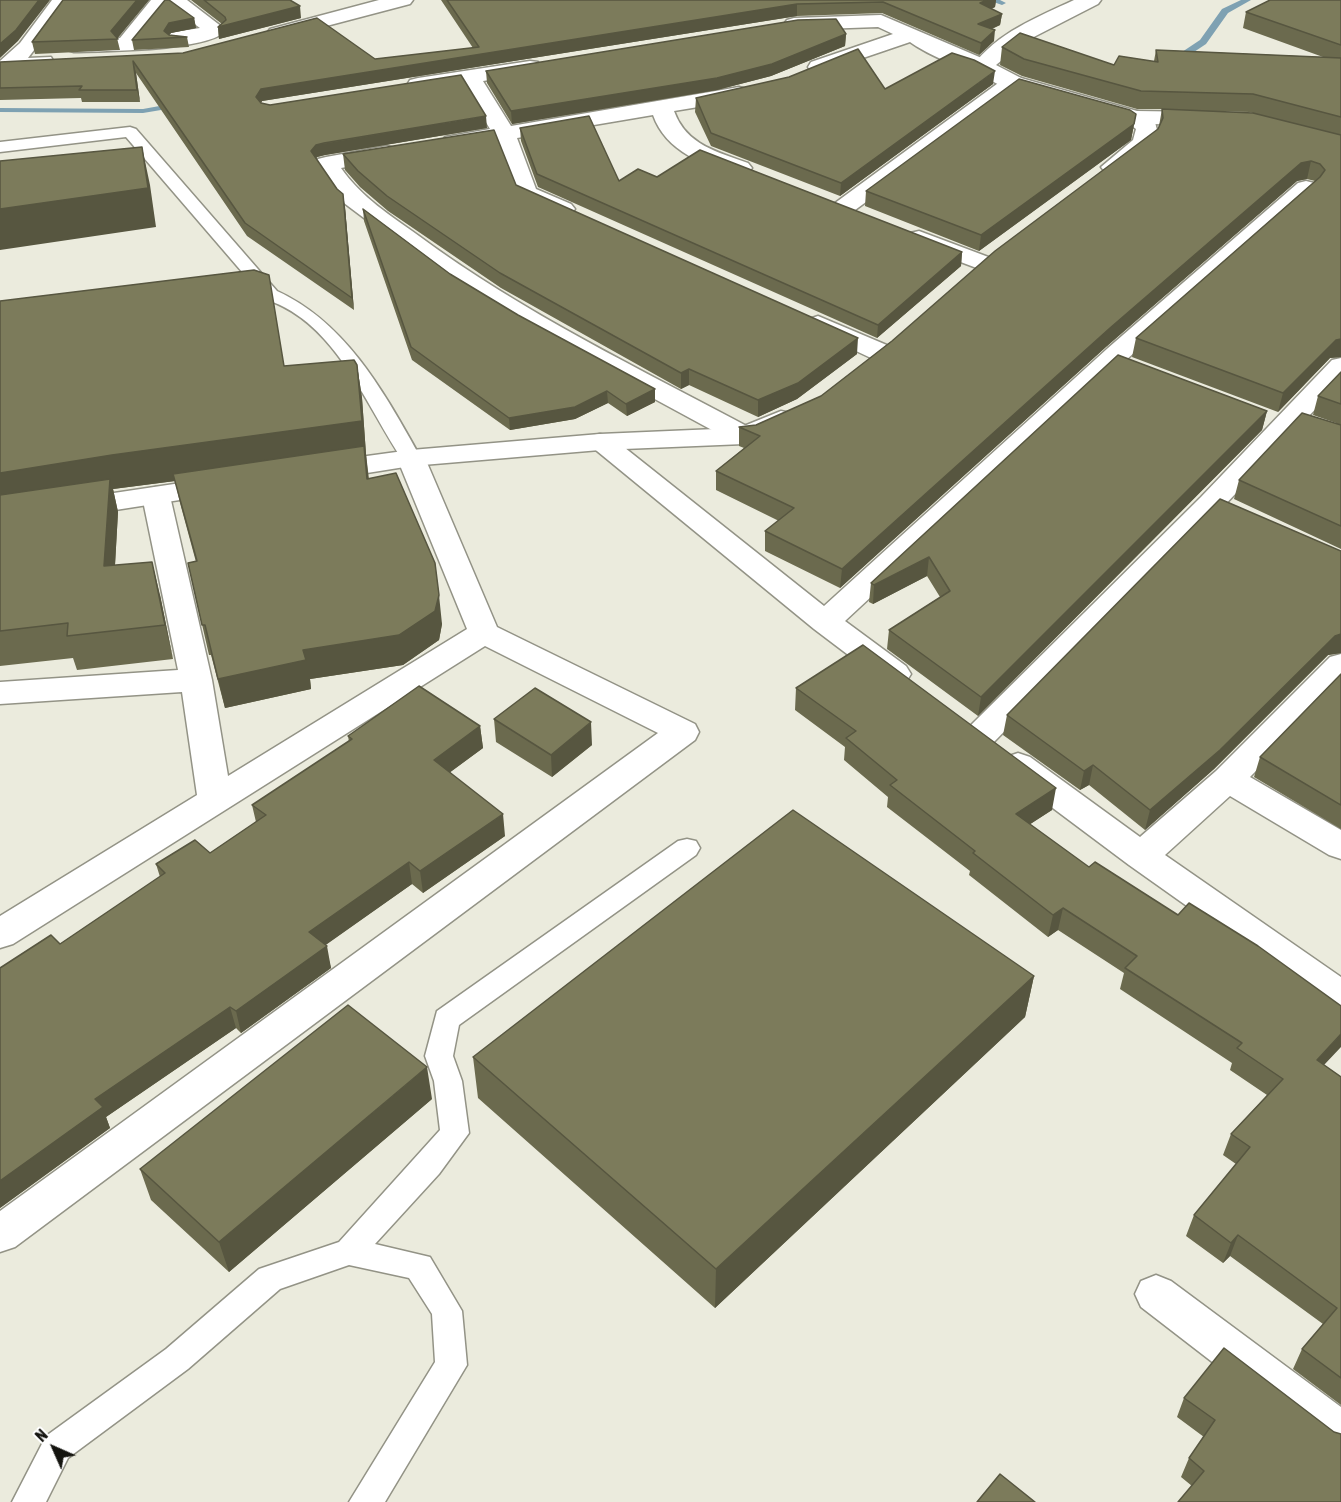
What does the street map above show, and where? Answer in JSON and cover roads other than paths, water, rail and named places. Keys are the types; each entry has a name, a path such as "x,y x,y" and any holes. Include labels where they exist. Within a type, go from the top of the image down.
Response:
{"street":[{"path":"3,67 27,47 62,0"},
{"path":"126,44 162,0"},
{"path":"0,45 27,47 126,44 198,37 216,30 174,0"},
{"path":"253,39 370,4 403,0"},
{"path":"983,67 994,54 1040,24 1091,0"},
{"path":"773,27 881,21 1013,83 1136,118 1228,119"},
{"path":"802,74 844,56 912,34"},
{"path":"3,67 31,62 185,56 230,45"},
{"path":"400,88 552,64"},
{"path":"471,77 504,133 526,193 580,217"},
{"path":"843,208 1013,83"},
{"path":"437,145 718,99 759,88"},
{"path":"662,108 667,126 686,147 759,176"},
{"path":"1095,180 1142,145 1148,135 1147,127 1136,118"},
{"path":"404,150 326,164 348,195 461,279 529,321 744,436"},
{"path":"825,622 1121,365 1306,188"},
{"path":"897,229 982,263"},
{"path":"794,314 880,352"},
{"path":"980,736 1222,508 1279,421 1341,366"},
{"path":"295,475 411,458 600,442 744,436 798,412"},
{"path":"1279,421 1321,429"},
{"path":"600,442 825,622 916,689"},
{"path":"0,1234 683,732 484,633 411,458"},
{"path":"0,519 249,482"},
{"path":"156,496 196,680 215,800"},
{"path":"0,934 484,633"},
{"path":"1142,856 1228,778 1341,665"},
{"path":"0,693 196,680"},
{"path":"952,716 1142,856 1341,996"},
{"path":"1228,778 1341,846"},
{"path":"1156,1294 1341,1434"}],"lane":[{"path":"0,147 130,132 269,292"},
{"path":"221,294 252,290 269,292 287,300 334,341 374,394 411,458"},
{"path":"29,1502 57,1447 177,1359 270,1279 349,1252 429,1165 455,1133 448,1081 440,1056 447,1019 687,848"},
{"path":"349,1252 419,1267 447,1311 451,1365 366,1502"}],"waterway":[{"path":"992,0 1002,3"},
{"path":"1176,60 1203,42 1225,11 1247,0"},
{"path":"0,110 143,111 176,105"}]}
